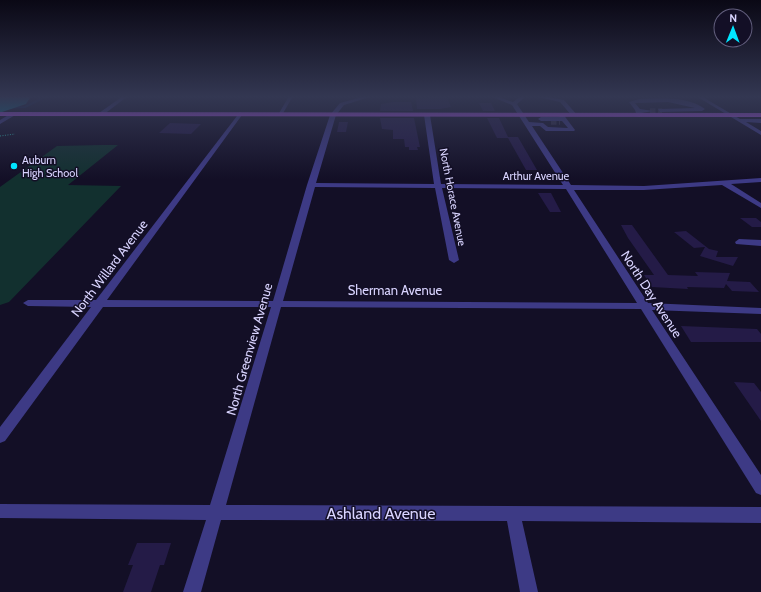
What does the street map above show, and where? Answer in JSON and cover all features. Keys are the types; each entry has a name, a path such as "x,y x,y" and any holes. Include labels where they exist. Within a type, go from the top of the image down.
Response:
{"street":[{"name":"North Willard Avenue","path":"0,437 233,124"},
{"name":"North Greenview Avenue","path":"192,592 330,124"},
{"name":"North Horace Avenue","path":"428,124 438,186 454,260"},
{"name":"North Day Avenue","path":"527,124 761,488"},
{"path":"542,124 546,129 572,130 567,124"},
{"path":"745,124 761,133"},
{"name":"Arthur Avenue","path":"311,185 566,186 644,188 761,180"},
{"path":"722,182 761,206"},
{"path":"739,242 761,243"},
{"name":"Sherman Avenue","path":"28,303 643,306 761,310"},
{"name":"Ashland Avenue","path":"0,511 761,515"},
{"path":"512,514 529,592"}],"path":[{"path":"0,136 15,134"}],"green space":[{"path":"118,145 68,185 121,186 9,302 0,305 0,187 57,146"}],"building":[{"path":"169,124 201,124 191,134 159,133"},
{"path":"339,124 348,124 346,132 337,132"},
{"path":"381,124 415,124 420,147 417,147 418,150 409,150 409,147 405,147 404,139 393,139 393,130 382,129"},
{"path":"490,124 502,124 508,137 518,137 537,170 526,170 508,138 497,138"},
{"path":"538,193 551,193 561,212 550,212"},
{"path":"740,218 756,218 761,222 761,227 752,227"},
{"path":"621,225 632,225 668,275 698,276 695,272 730,273 727,281 750,282 759,292 732,291 726,284 724,288 687,287 688,289 652,287 644,275 654,275 628,238"},
{"path":"686,231 709,249 718,251 716,257 738,257 733,266 700,256 705,247 694,248 674,232"},
{"path":"681,326 757,329 761,334 761,342 691,342"},
{"path":"734,382 754,383 761,392 761,421"},
{"path":"137,543 171,543 164,565 160,565 151,592 123,592 133,565 128,565"}],"place":[{"name":"Auburn High School","path":"14,166"}]}
